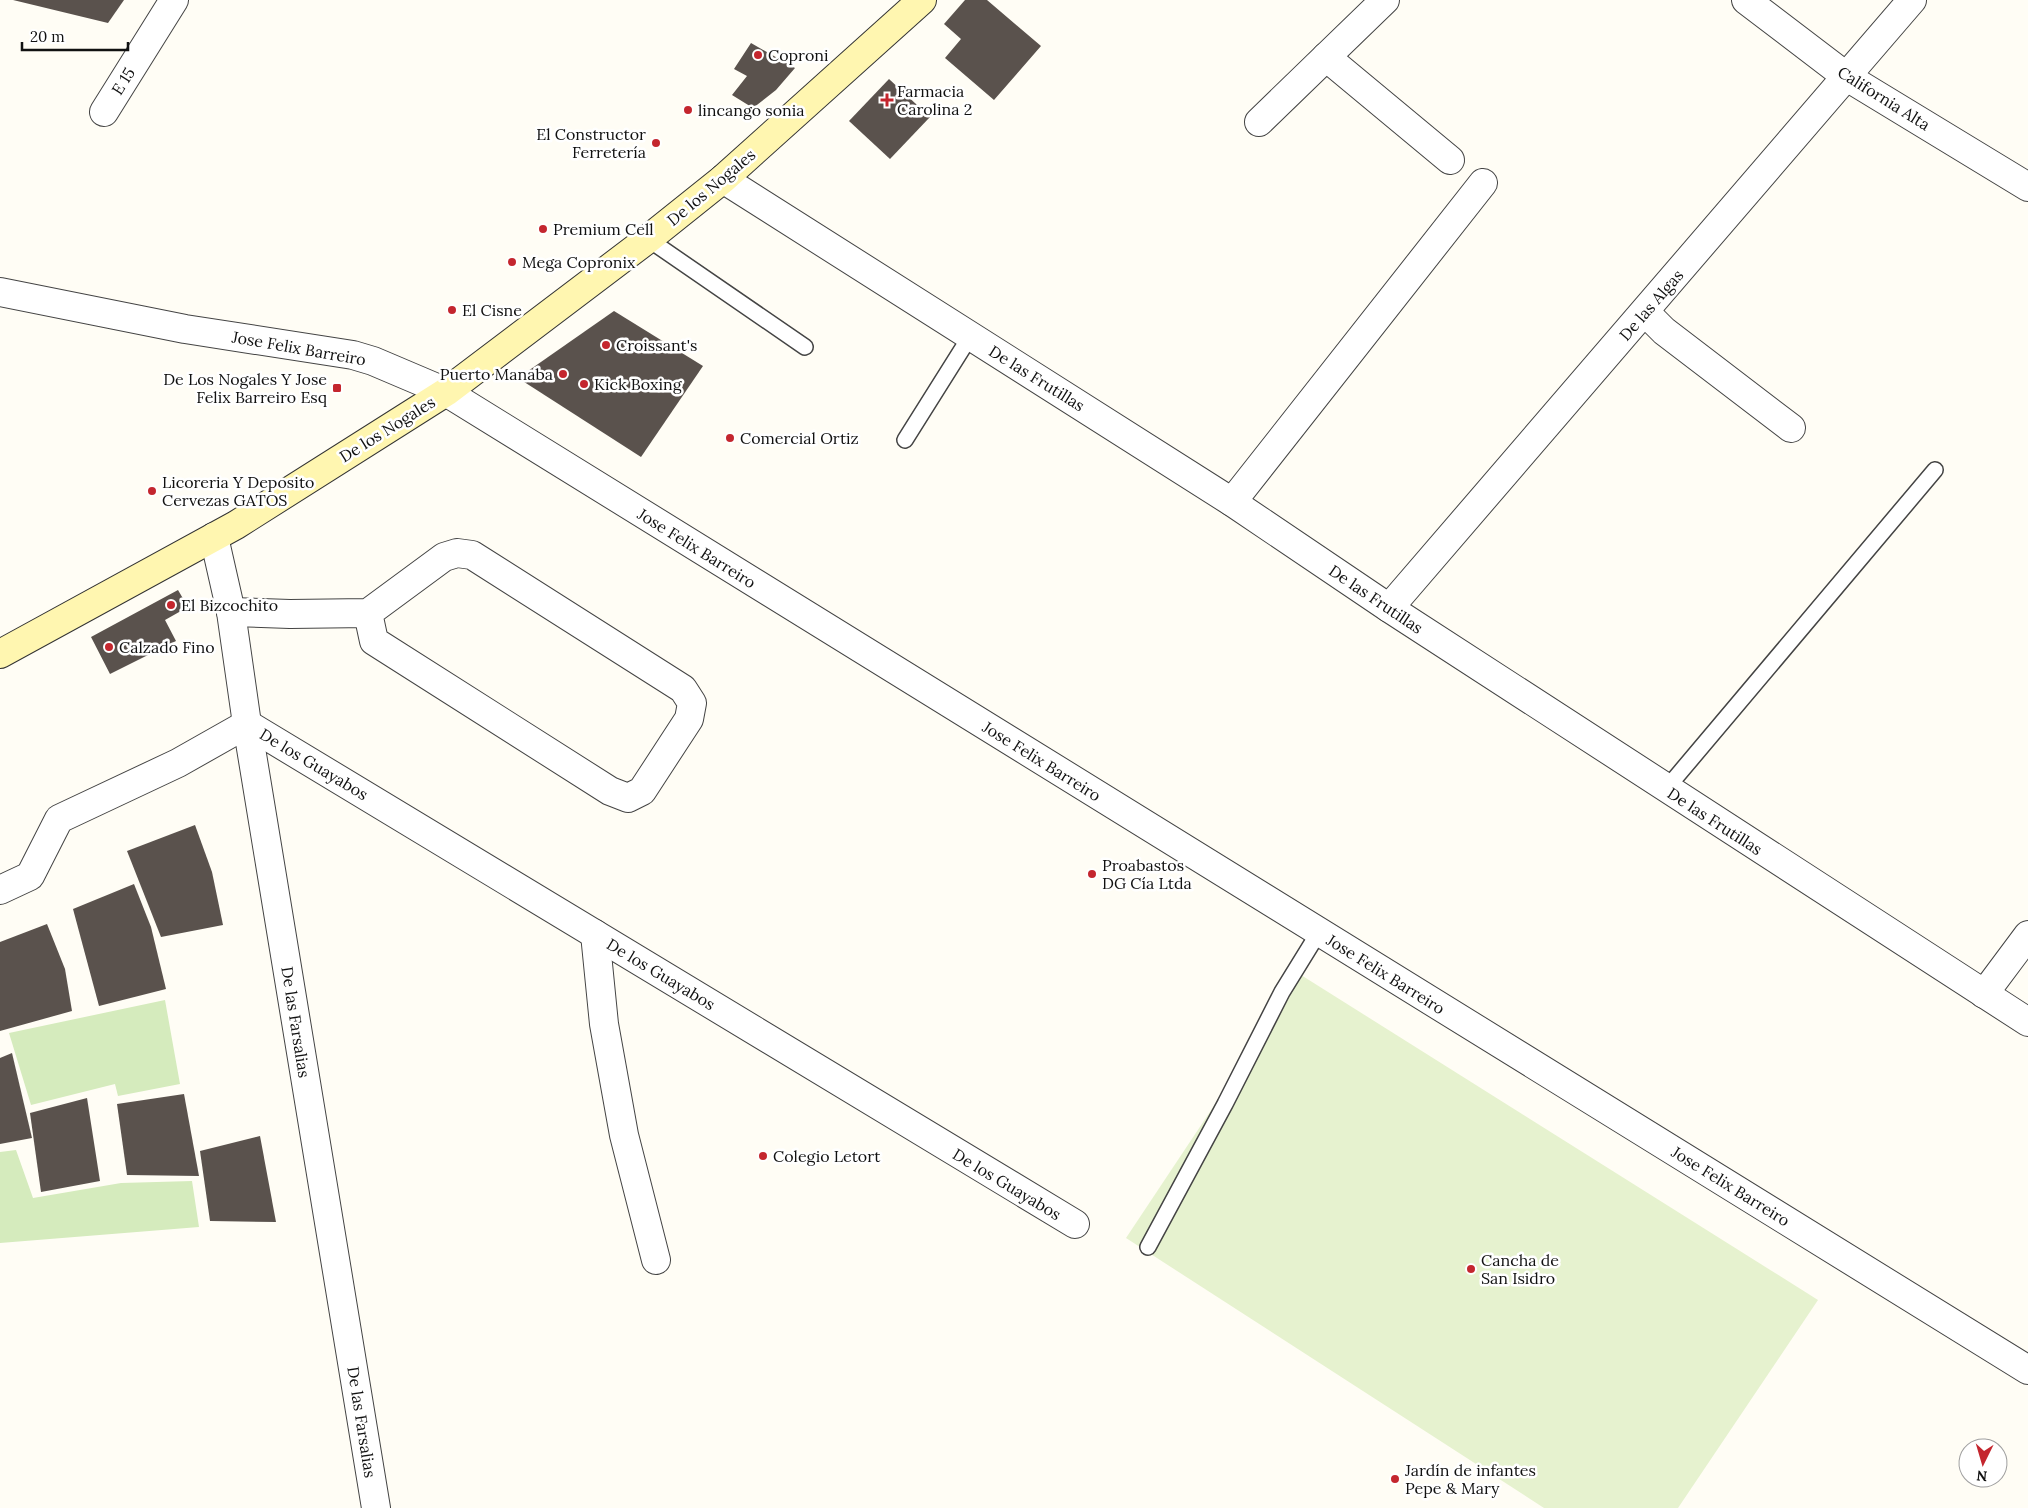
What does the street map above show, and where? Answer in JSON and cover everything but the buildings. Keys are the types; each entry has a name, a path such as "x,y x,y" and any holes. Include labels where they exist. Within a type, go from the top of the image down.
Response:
{"street":[{"name":"E 15","path":"104,112 174,0"},
{"name":"De los Nogales","path":"0,654 214,538 446,392 648,239 723,179 922,0"},
{"path":"1259,122 1385,0"},
{"name":"California Alta","path":"1746,0 1847,77 2028,187"},
{"name":"De las Algas","path":"1389,608 1912,0"},
{"path":"1326,57 1450,160"},
{"name":"De las Frutillas","path":"723,179 1232,502 1389,608 1666,789 2028,1022"},
{"path":"1232,502 1483,183"},
{"name":"Jose Felix Barreiro","path":"0,292 185,328 354,355 373,361 446,392 2028,1370"},
{"path":"1645,312 1664,331 1791,428"},
{"name":"De las Farsalias","path":"214,538 231,612 247,724 376,1508"},
{"path":"231,612 290,614 368,613 444,557 457,553 472,555 683,689 692,702 689,719 642,791 628,798 610,791 374,641 368,613"},
{"path":"0,890 30,876 59,819 178,763 247,724"},
{"name":"De los Guayabos","path":"247,724 1075,1224"},
{"path":"595,934 604,1024 624,1135 656,1260"},
{"path":"1984,994 2028,935"}],"lane":[{"path":"648,239 805,347"},
{"path":"905,440 971,335"},
{"path":"1666,789 1935,470"},
{"path":"1148,1246 1225,1104 1282,992 1319,932"}],"green space":[{"name":"Cancha de San Isidro","path":"1301,975 1818,1300 1678,1508 1544,1508 1126,1238"},
{"path":"165,1000 180,1084 118,1096 115,1084 31,1105 9,1033"},
{"path":"16,1150 33,1198 121,1183 192,1181 199,1227 0,1243 0,1152"}],"place":[{"name":"Coproni","path":"758,55"},
{"name":"Farmacia Carolina 2","path":"887,100"},
{"name":"lincango sonia","path":"688,110"},
{"name":"El Constructor Ferretería","path":"656,143"},
{"name":"Premium Cell","path":"543,229"},
{"name":"Mega Copronix","path":"512,262"},
{"name":"El Cisne","path":"452,310"},
{"name":"Croissant's","path":"606,345"},
{"name":"Puerto Manaba","path":"563,374"},
{"name":"Kick Boxing","path":"584,384"},
{"name":"De Los Nogales Y Jose Felix Barreiro Esq","path":"337,388"},
{"name":"Comercial Ortiz","path":"730,438"},
{"name":"Licoreria Y Deposito Cervezas GATOS","path":"152,491"},
{"name":"El Bizcochito","path":"171,605"},
{"name":"Calzado Fino","path":"109,647"},
{"name":"Proabastos DG Cía Ltda","path":"1092,874"},
{"name":"Colegio Letort","path":"763,1156"},
{"name":"Cancha de San Isidro","path":"1471,1269"},
{"name":"Jardín de infantes Pepe & Mary","path":"1395,1479"}]}
